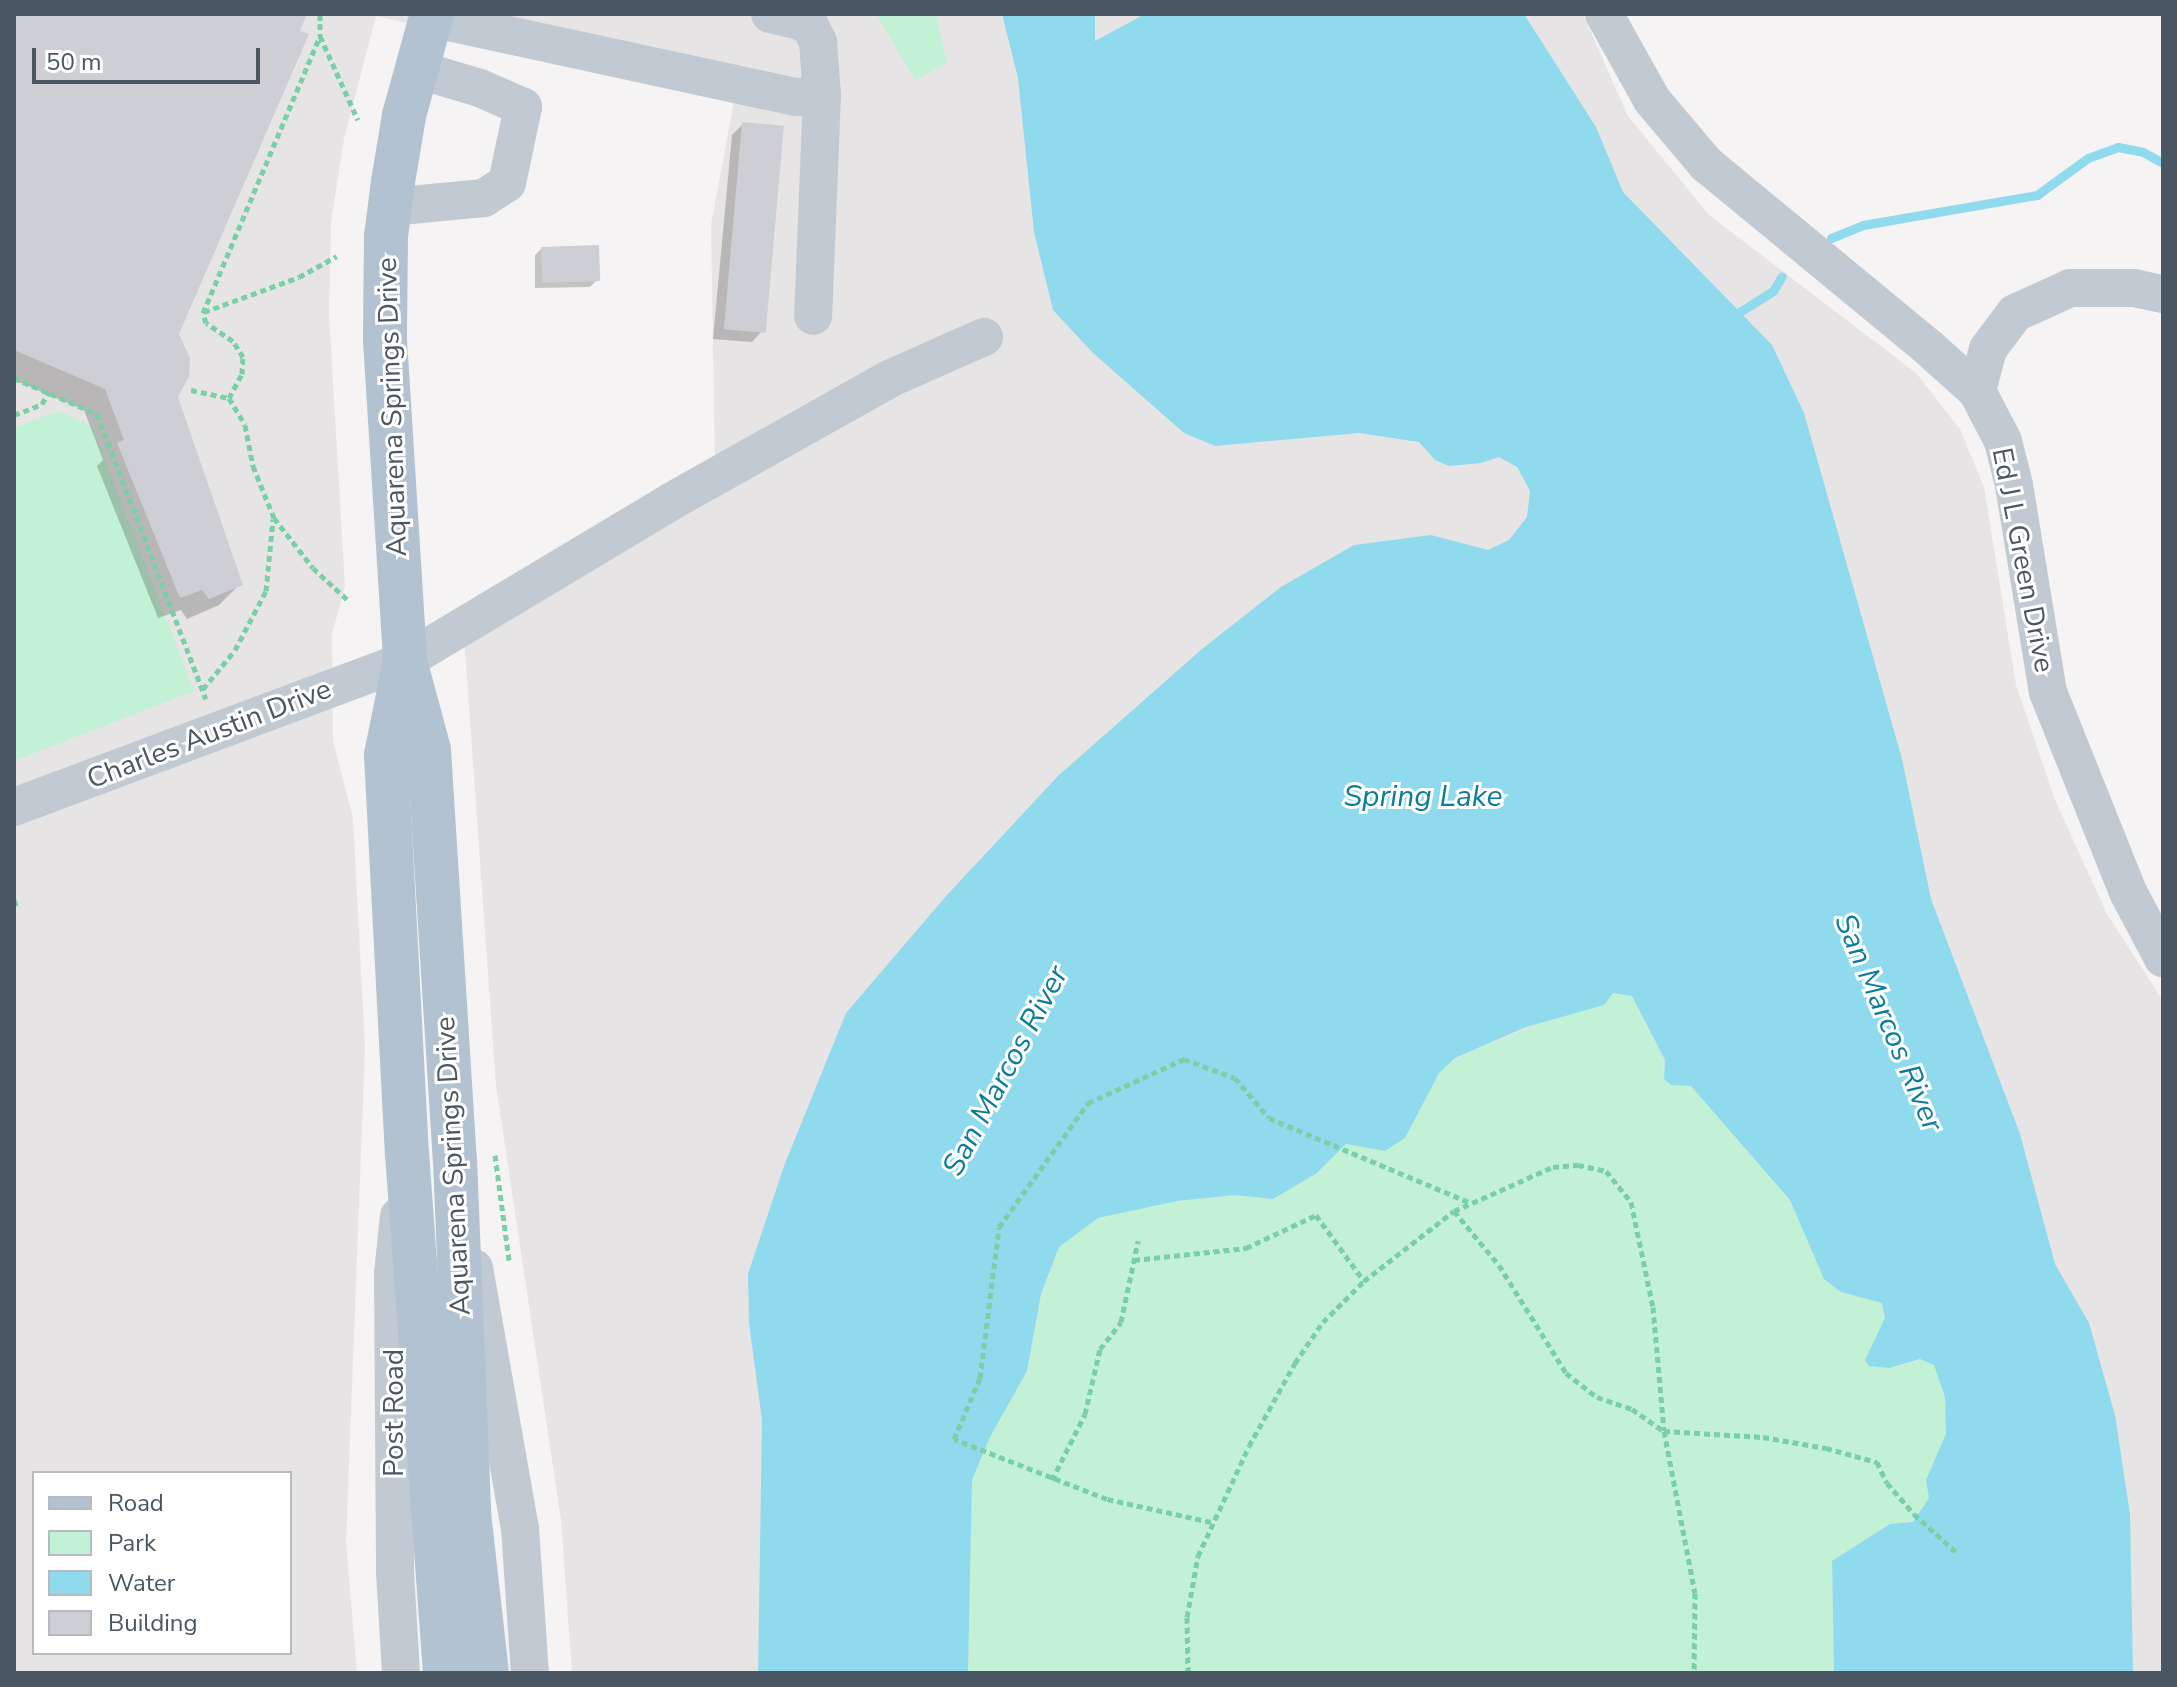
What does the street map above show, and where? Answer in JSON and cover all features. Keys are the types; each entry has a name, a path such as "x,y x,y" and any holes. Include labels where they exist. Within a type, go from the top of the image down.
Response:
{"main road":[{"name":"Aquarena Springs Drive","path":"431,16 404,116 390,207 384,289 385,340 405,661 429,750 474,1156 469,1513 487,1673"},
{"name":"Aquarena Springs Drive","path":"405,661 386,755 407,1153 445,1673"}],"street":[{"name":"Ed J L Green Drive","path":"1604,14 1652,100 1706,164 1977,391 2003,441 2014,485 2048,692 2128,892 2163,958"},
{"path":"431,16 796,97 822,95"},
{"path":"785,17 811,28 818,42 822,95 813,316"},
{"path":"390,207 484,198 507,183 523,107 480,88 416,69"},
{"path":"1977,391 1988,349 2015,313 2070,288 2134,288 2163,294"},
{"name":"Charles Austin Drive","path":"14,807 405,661 686,493 889,379 984,337"},
{"name":"Post Road","path":"401,1673 395,1572 393,1274 407,1153"},
{"path":"474,1156 520,1528 530,1673"}],"path":[{"path":"229,398 242,374 243,357 233,341 206,323 203,313 320,36 320,14"},
{"path":"320,36 358,120"},
{"path":"203,313 299,277 337,256"},
{"path":"14,378 97,414 206,699"},
{"path":"191,390 229,398 245,425 253,466 274,518 313,568 350,602"},
{"path":"14,415 42,404 48,393"},
{"path":"203,689 235,650 266,591 274,518"},
{"path":"14,900 17,907"},
{"path":"1211,1522 1107,1499 954,1439 980,1378 999,1227 1088,1103 1184,1059 1235,1078 1269,1118 1471,1203"},
{"path":"474,1156 510,1264"},
{"path":"1188,1673 1190,1586 1211,1522 1295,1363 1323,1322 1364,1281 1454,1211 1553,1167 1578,1165 1606,1171 1618,1182 1631,1202 1653,1307 1664,1431 1695,1593 1694,1673"},
{"path":"1454,1211 1499,1265 1566,1373 1597,1397 1632,1409 1664,1431 1763,1437 1826,1448 1877,1462 1887,1483 1914,1514 1957,1553"},
{"path":"1134,1260 1246,1248 1316,1215 1364,1281"},
{"path":"1052,1480 1085,1414 1100,1349 1121,1322 1138,1241"}],"shaded area":[{"path":"14,14 1583,14 1628,116 1709,215 1916,373 1960,429 1984,487 2016,685 2055,800 2107,914 2163,1001 2163,1673 572,1673 561,1520 496,1085 462,608 715,470 711,225 735,96 376,16 344,139 331,222 329,314 345,587 332,634 333,741 353,818 365,1048 346,1542 357,1673 14,1673"}],"green space":[{"path":"876,14 936,14 947,63 915,80"},
{"path":"58,411 92,426 194,691 14,761 14,428"},
{"path":"1613,993 1632,996 1665,1061 1662,1069 1671,1085 1691,1086 1790,1200 1824,1279 1841,1292 1882,1303 1885,1318 1866,1359 1869,1365 1903,1365 1920,1359 1934,1365 1946,1397 1946,1434 1926,1480 1929,1498 1913,1522 1890,1524 1832,1561 1834,1673 968,1673 972,1480 990,1437 1027,1371 1041,1294 1059,1247 1098,1218 1177,1201 1235,1195 1273,1199 1317,1173 1346,1143 1405,1138 1439,1073 1455,1058"}],"water":[{"name":"Spring Lake","path":"1002,14 1095,14 1095,41 1145,14 1524,14 1596,127 1623,192 1772,345 1804,413 1902,759 1931,899 2020,1134 2055,1264 2089,1323 2115,1415 2130,1514 2133,1673 1834,1673 1832,1561 1890,1524 1913,1522 1929,1498 1926,1480 1946,1434 1945,1397 1934,1365 1920,1359 1889,1368 1869,1366 1865,1360 1885,1318 1882,1303 1841,1292 1824,1279 1790,1200 1691,1086 1671,1085 1664,1079 1665,1060 1632,996 1613,993 1604,1005 1526,1027 1455,1058 1439,1073 1405,1138 1385,1151 1346,1144 1317,1173 1273,1199 1235,1195 1177,1201 1098,1218 1059,1247 1041,1294 1027,1371 990,1437 972,1480 968,1673 758,1673 762,1420 749,1323 748,1274 784,1166 846,1013 947,895 1058,776 1202,649 1281,587 1354,545 1431,535 1488,550 1509,540 1527,517 1530,491 1517,467 1499,457 1481,463 1449,466 1435,460 1419,442 1359,433 1215,446 1184,433 1093,353 1053,310 1034,232 1018,78"}],"building":[{"path":"14,14 307,14 300,31 309,34 179,334 190,358 189,376 178,397 243,585 209,599 202,590 180,598 117,443 124,440 105,389 14,350"},
{"path":"742,122 784,126 766,333 724,329"},
{"path":"599,245 600,281 542,283 541,247"}],"waterway":[{"path":"1831,238 1863,225 2037,195 2088,158 2118,147 2143,152 2163,163"},
{"path":"1730,318 1773,291 1782,276"}],"water label":[{"name":"San Marcos River","path":"1888,1023"},
{"name":"San Marcos River","path":"1006,1071"}]}
